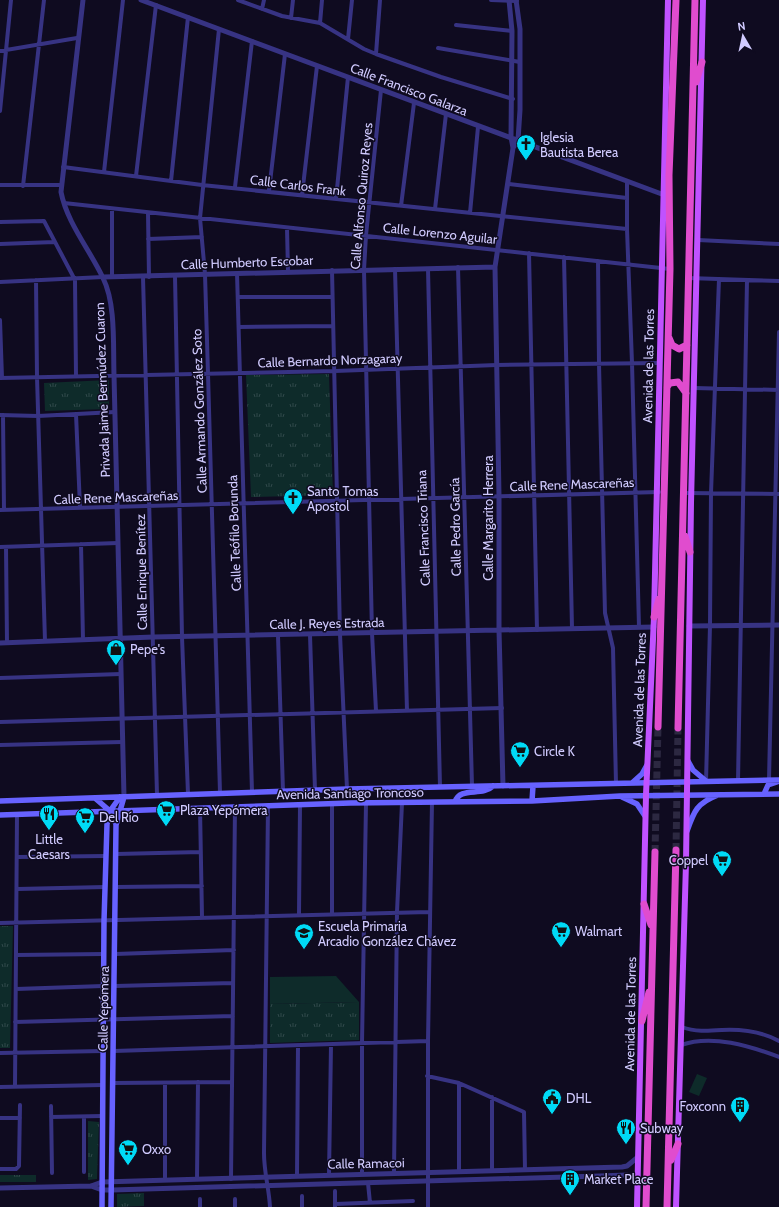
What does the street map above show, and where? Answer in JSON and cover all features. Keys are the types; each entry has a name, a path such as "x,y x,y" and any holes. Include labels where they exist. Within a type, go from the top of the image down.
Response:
{"highway":[{"name":"Avenida de las Torres","path":"658,727 668,336 666,196 676,0"},
{"path":"678,728 683,528 687,493 686,393 695,0"},
{"path":"694,90 702,62"},
{"path":"668,336 675,348 678,349 687,345"},
{"path":"667,387 670,383 678,382 686,393"},
{"path":"683,528 690,552"},
{"path":"654,617 662,585"},
{"path":"667,1207 670,1162 676,850"},
{"name":"Avenida de las Torres","path":"646,1207 655,852"},
{"path":"644,904 653,931"},
{"path":"642,1021 652,978"},
{"path":"670,1162 678,1144"}],"main road":[{"name":"Avenida de las Torres","path":"666,196 664,174 668,0"},
{"path":"676,1207 682,1027 687,794 690,552 687,493 694,388 703,0"},
{"name":"Avenida de las Torres","path":"637,1207 646,796 654,627 660,363 666,269"},
{"path":"687,759 693,770 706,782"},
{"path":"632,783 642,774 648,763"},
{"path":"764,794 768,785 779,781"},
{"name":"Avenida Santiago Troncoso","path":"0,801 96,799 122,795 220,794 347,789 779,781"},
{"path":"455,802 457,796 461,793 486,791 493,786"},
{"path":"532,801 533,786"},
{"path":"687,794 779,794"},
{"name":"Avenida Santiago Troncoso","path":"0,815 366,803 532,801 687,794"},
{"path":"686,835 696,809 709,798 722,794"},
{"path":"110,811 122,795"},
{"name":"Calle Yepómera","path":"112,1207 116,825 122,795"},
{"path":"620,796 637,804 644,812 646,820"},
{"path":"96,799 110,811 116,825"},
{"name":"Calle Yepómera","path":"102,1207 104,921 106,856 110,811"}],"street":[{"path":"0,111 11,0"},
{"path":"23,186 44,0"},
{"name":"Privada Jaime Bermúdez Cuaron","path":"83,0 77,38 61,185 64,203 85,247 103,277 109,297 111,311 121,639 122,795"},
{"path":"104,172 123,0"},
{"name":"Calle Francisco Galarza","path":"141,0 666,196"},
{"path":"238,0 291,18 320,23 376,54 440,77 513,99"},
{"path":"262,9 264,0"},
{"path":"291,18 293,0"},
{"path":"320,23 322,0"},
{"path":"348,39 352,0"},
{"path":"376,54 380,0"},
{"path":"491,0 516,1 520,47 518,140 512,148"},
{"name":"Calle Margarito Herrera","path":"503,786 499,630 499,496 495,267 509,184 512,148 512,31 509,1"},
{"path":"136,176 156,6"},
{"path":"171,181 188,18"},
{"path":"456,25 512,31"},
{"name":"Calle Armando González Soto","path":"219,29 202,185 200,218 205,274 220,794"},
{"path":"0,51 77,38"},
{"path":"235,188 252,41"},
{"path":"512,47 520,47"},
{"path":"438,48 512,62 520,62"},
{"path":"269,191 285,54"},
{"path":"302,195 317,66"},
{"path":"336,199 348,77"},
{"name":"Calle Alfonso Quiroz Reyes","path":"376,711 372,633 364,270 369,203 381,90"},
{"path":"402,206 414,103"},
{"path":"435,209 446,114"},
{"path":"470,213 478,126"},
{"name":"Calle Carlos Frank","path":"64,167 202,185 627,229"},
{"path":"628,182 627,229 639,627"},
{"path":"509,184 627,198"},
{"path":"0,185 61,185"},
{"name":"Calle Lorenzo Aguilar","path":"64,203 666,269"},
{"path":"112,209 112,277"},
{"name":"Calle Enrique Benítez","path":"148,213 146,277 146,374 157,795"},
{"path":"0,222 44,221 75,280 76,376"},
{"path":"287,228 288,271"},
{"path":"148,238 202,237"},
{"path":"698,240 779,244"},
{"path":"0,244 55,242"},
{"path":"529,253 533,366 537,630"},
{"path":"564,257 572,628"},
{"path":"598,261 599,364 606,613 613,648 616,784"},
{"name":"Calle Pedro García","path":"458,267 472,786"},
{"name":"Calle Humberto Escobar","path":"0,282 288,271 495,267"},
{"path":"395,269 407,711"},
{"name":"Calle Francisco Triana","path":"428,269 432,498 440,787"},
{"path":"332,270 340,634 347,789"},
{"name":"Calle Teófilo Borunda","path":"237,273 252,792"},
{"path":"175,276 182,637 188,794"},
{"path":"688,278 779,281"},
{"path":"706,782 710,625 711,493 719,279"},
{"path":"36,280 37,377 45,641"},
{"path":"738,781 747,280"},
{"path":"238,297 332,297"},
{"path":"0,320 1,378"},
{"path":"239,327 333,326"},
{"path":"769,780 777,494 779,332"},
{"name":"Calle Bernardo Norzagaray","path":"1,378 335,371 497,365 533,366 660,363"},
{"path":"694,388 778,390"},
{"path":"2,510 1,415 38,416 115,412"},
{"path":"76,414 80,507"},
{"name":"Calle Rene Mascareñas","path":"2,510 665,492"},
{"path":"687,493 777,494"},
{"path":"0,547 118,543"},
{"path":"81,544 83,640"},
{"path":"6,547 7,643"},
{"path":"689,626 779,625"},
{"name":"Calle J. Reyes Estrada","path":"0,643 216,636 278,636 468,630 654,627"},
{"path":"310,634 315,790"},
{"path":"278,636 283,791"},
{"path":"0,678 121,674"},
{"path":"0,722 249,714 438,711 502,708"},
{"path":"0,745 122,742"},
{"path":"428,1207 429,912 432,802"},
{"path":"362,1174 362,1043 366,803"},
{"path":"394,1174 397,912 402,803"},
{"path":"332,804 332,914"},
{"path":"299,914 300,805"},
{"path":"268,806 265,1178 269,1186 270,1207"},
{"path":"231,1179 235,807"},
{"path":"200,808 202,917"},
{"path":"15,1087 18,857 16,814"},
{"path":"116,854 201,852"},
{"path":"18,857 106,856"},
{"path":"116,887 202,886"},
{"path":"17,889 105,888"},
{"path":"0,923 115,921 299,914 429,912"},
{"path":"114,954 234,950"},
{"path":"16,955 104,954"},
{"path":"114,986 234,983"},
{"path":"16,989 103,986"},
{"path":"15,1022 233,1016"},
{"path":"682,1027 700,1031 746,1030 759,1032 779,1041"},
{"path":"114,1051 428,1041"},
{"path":"681,1045 694,1041 730,1043 779,1057"},
{"path":"329,1175 331,1045"},
{"path":"297,1176 298,1046"},
{"path":"0,1053 103,1051"},
{"path":"428,1076 459,1083 524,1112 525,1170"},
{"path":"197,1180 198,1082"},
{"path":"113,1083 232,1082"},
{"path":"165,1083 165,1180"},
{"path":"459,1083 459,1172"},
{"path":"0,1087 103,1085"},
{"path":"492,1097 492,1171"},
{"path":"0,1170 16,1169 19,1166 20,1105"},
{"path":"51,1106 52,1173"},
{"path":"51,1117 102,1116"},
{"path":"84,1117 84,1172"},
{"path":"0,1118 20,1118"},
{"path":"627,1175 630,1171 628,1166 638,1157"},
{"name":"Calle Ramacoi","path":"0,1188 91,1186 102,1182 628,1166"},
{"name":"Calle Ramacoi","path":"91,1186 102,1190 112,1190 627,1175 638,1179"},
{"path":"368,1183 370,1203"},
{"path":"335,1191 335,1205 413,1201"},
{"path":"302,1196 302,1207"},
{"path":"200,1199 200,1207"},
{"path":"235,1199 235,1207"},
{"path":"403,1202 403,1207"}],"green space":[{"path":"329,374 333,495 251,497 246,375"},
{"path":"109,380 109,409 45,411 44,383"},
{"path":"0,926 13,926 10,1048 0,1048"},
{"path":"336,976 359,1002 270,1004 270,977"},
{"path":"359,1002 359,1040 270,1043 270,1004"},
{"path":"697,1074 707,1078 699,1096 689,1092"},
{"path":"88,1121 99,1122 97,1179 88,1180"},
{"path":"0,1175 36,1175 36,1182 0,1182"},
{"path":"144,1193 144,1206 117,1207 117,1194"}],"tunnel":[{"path":"655,852 658,727"},
{"path":"676,850 678,728"}],"place":[{"name":"Iglesia Bautista Berea","path":"526,161"},
{"name":"Santo Tomas Apostol","path":"293,515"},
{"name":"Pepe's","path":"116,666"},
{"name":"Circle K","path":"520,768"},
{"name":"Plaza Yepómera","path":"166,827"},
{"name":"Little Caesars","path":"49,831"},
{"name":"Del Río","path":"85,834"},
{"name":"Coppel","path":"722,877"},
{"name":"Walmart","path":"561,948"},
{"name":"Escuela Primaria Arcadio González Chávez","path":"304,950"},
{"name":"DHL","path":"552,1115"},
{"name":"Foxconn","path":"740,1123"},
{"name":"Subway","path":"626,1145"},
{"name":"Oxxo","path":"128,1166"},
{"name":"Market Place","path":"570,1196"}]}
